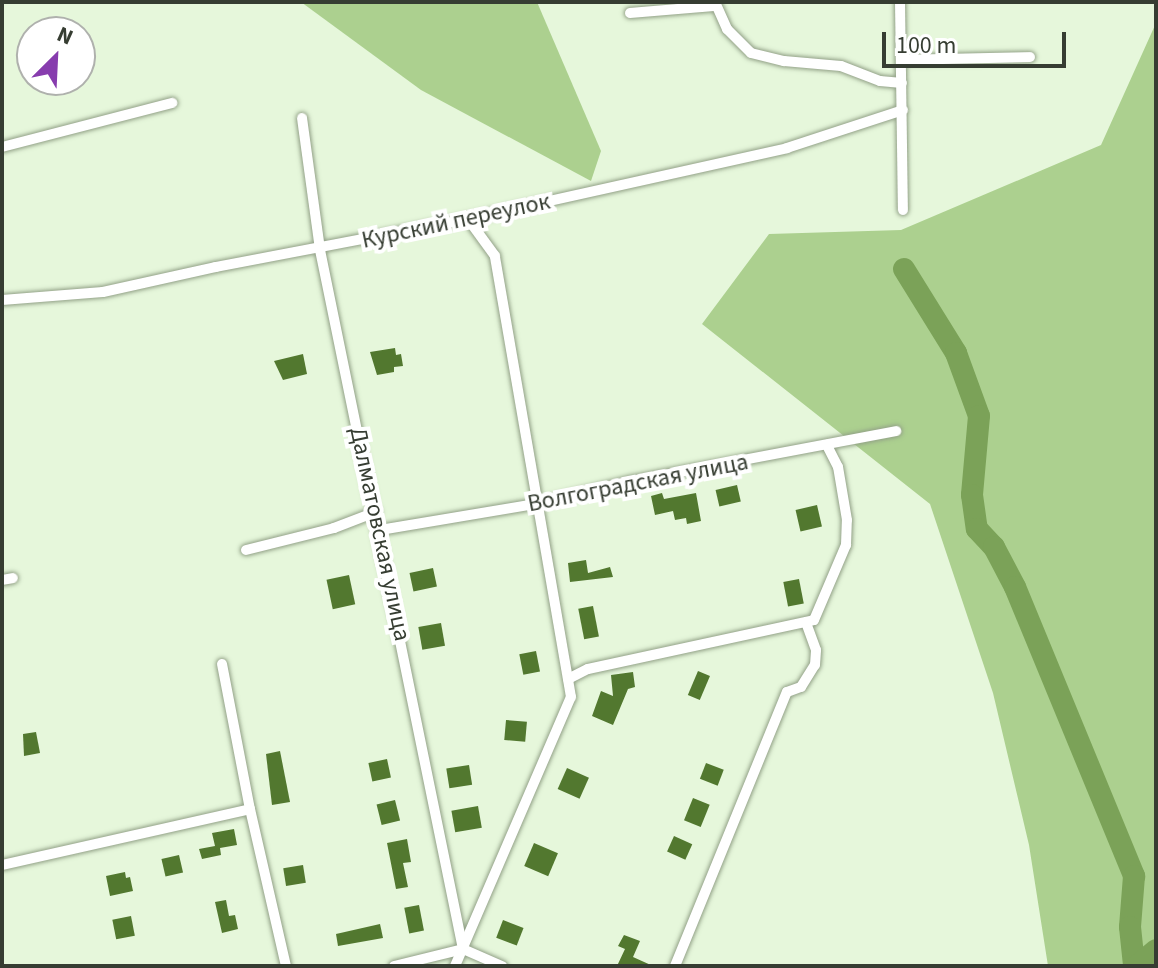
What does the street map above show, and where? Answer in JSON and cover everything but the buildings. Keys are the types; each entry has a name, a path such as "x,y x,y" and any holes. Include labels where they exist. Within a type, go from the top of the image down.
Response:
{"street":[{"path":"900,2 903,210"},
{"path":"630,13 714,4 727,29 751,53 784,61 841,66 880,81 902,83"},
{"path":"902,60 1030,57"},
{"path":"2,147 172,103"},
{"name":"Курский переулок","path":"2,300 103,292 468,219 787,148 903,110"},
{"name":"Далматовская улица","path":"302,118 320,250 380,530 463,949"},
{"path":"455,966 571,697 495,256 468,219"},
{"name":"Волгоградская улица","path":"380,530 536,504 632,481 896,431"},
{"path":"568,679 588,669 807,625 814,620 846,545 847,520 838,467 827,445"},
{"path":"246,550 334,528 376,512"},
{"path":"675,966 787,692 801,687 815,665 816,650 807,625"},
{"path":"222,664 250,809 286,966"},
{"path":"2,865 250,809"},
{"path":"394,966 463,949 502,966"}],"green space":[{"path":"301,2 537,2 601,151 591,181 421,90"},
{"path":"1156,23 1156,966 1048,966 1029,845 993,693 930,504 702,324 769,234 901,230 1101,145"}],"waterway":[{"path":"904,269 956,353 979,416 972,495 977,529 994,547 1015,587 1134,876 1130,927 1134,966"},
{"path":"1137,966 1156,950"}]}
